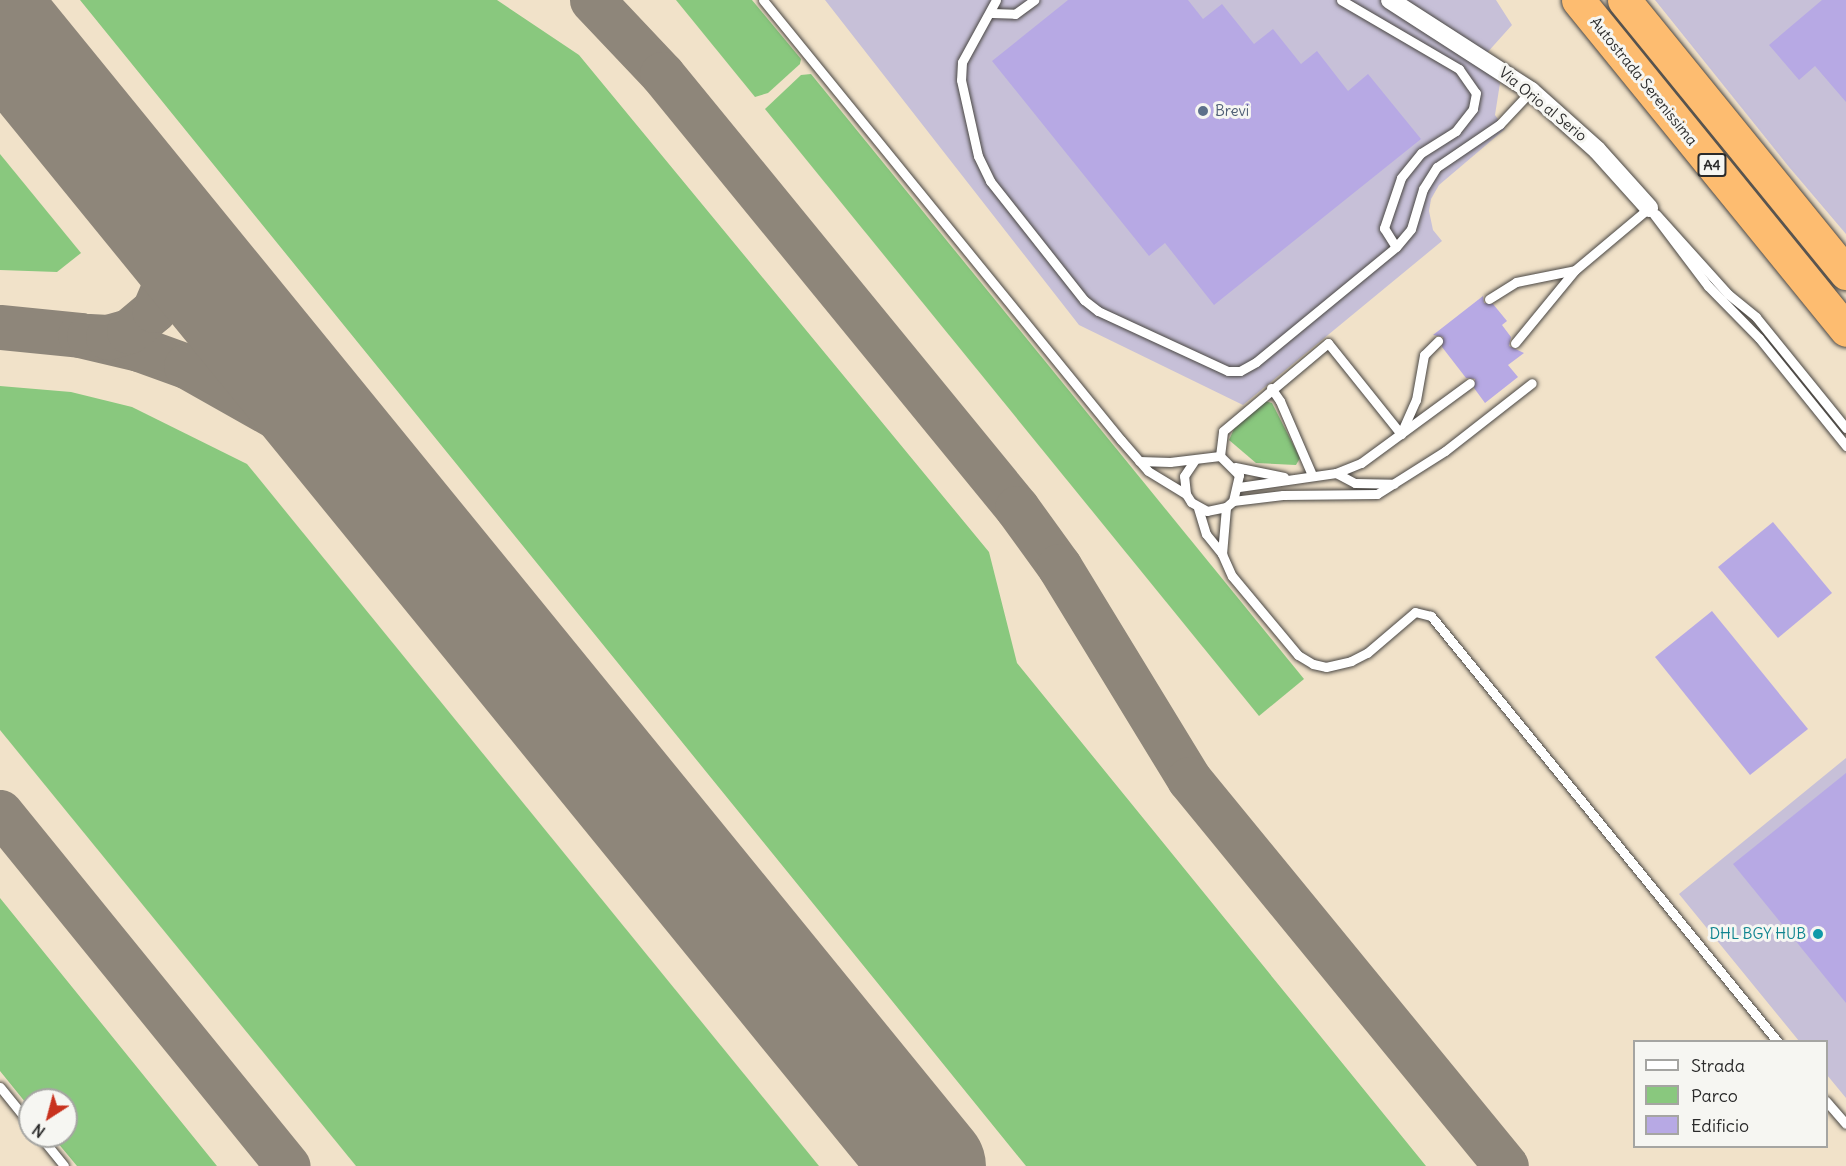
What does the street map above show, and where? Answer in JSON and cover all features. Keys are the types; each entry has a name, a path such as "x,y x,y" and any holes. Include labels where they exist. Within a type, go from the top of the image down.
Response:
{"highway":[{"name":"Autostrada Serenissima","path":"1578,0 1846,330"},
{"name":"A4","path":"1624,0 1846,273"}],"street":[{"name":"Via Orio al Serio","path":"1390,0 1531,91 1597,150 1649,208"}],"lane":[{"path":"763,0 1140,461 1186,494 1198,508 1206,534 1222,554 1232,576 1298,656 1313,664 1326,667 1351,661 1367,653 1415,612 1431,616 1777,1040"},
{"path":"996,0 992,13 962,62 962,80 978,156 990,181 1084,300 1098,311 1211,366 1240,371 1256,362 1396,247 1411,229 1423,189 1437,167 1500,124 1531,91"},
{"path":"992,13 1015,14 1034,0"},
{"path":"1341,0 1459,69 1476,93 1473,110 1456,131 1421,153 1401,178 1384,228 1396,247"},
{"path":"1515,343 1575,270 1649,208"},
{"path":"1649,208 1667,222 1728,294 1756,317 1846,428"},
{"path":"1649,208 1708,286 1759,338 1846,446"},
{"path":"1489,299 1516,282 1575,270"},
{"path":"1401,434 1413,410 1424,355 1438,341"},
{"path":"1220,456 1223,431 1271,388 1328,343 1401,434"},
{"path":"1239,487 1287,477 1336,473 1361,463 1470,382"},
{"path":"1198,508 1217,510 1229,504 1284,495 1364,496 1377,494 1445,451 1532,383"},
{"path":"1271,388 1294,430 1312,475"},
{"path":"1140,461 1194,461 1211,454 1220,456 1235,467 1287,477"},
{"path":"1186,494 1184,476 1194,461"},
{"path":"1222,554 1229,504 1239,487 1235,467"},
{"path":"1336,473 1355,483 1396,484"},
{"path":"0,1087 18,1109"},
{"path":"1828,1102 1846,1124"},
{"path":"50,1148 64,1166"}],"shaded area":[{"path":"825,0 1496,0 1512,25 1477,64 1500,83 1495,115 1505,129 1439,185 1431,199 1429,211 1433,230 1442,241 1243,405 1079,325"},
{"path":"1655,0 1846,0 1846,234 1789,167"},
{"path":"1846,758 1846,1098 1828,1076 1828,1040 1798,1040 1679,894"}],"green space":[{"path":"80,0 497,0 579,55 989,552 1017,663 1426,1166 1026,1166"},
{"path":"676,0 752,0 801,59 800,64 768,93 755,97"},
{"path":"811,74 1304,679 1259,716 765,109 801,75"},
{"path":"0,154 81,253 57,272 0,270"},
{"path":"0,386 71,392 132,407 247,464 819,1166 356,1166 0,730"},
{"path":"1265,401 1272,403 1300,458 1296,465 1256,463 1229,440 1234,429"},
{"path":"0,898 217,1166 77,1166 62,1148 78,1148 78,1088 18,1088 18,1093 0,1071"}],"building":[{"path":"1068,0 1188,0 1203,19 1222,4 1254,44 1273,29 1301,64 1317,51 1348,91 1368,74 1421,139 1214,305 1165,243 1149,256 992,61"},
{"path":"1822,0 1846,0 1846,102 1815,66 1799,80 1769,45"},
{"path":"1483,296 1484,303 1493,304 1507,321 1502,325 1511,337 1509,346 1524,353 1508,365 1518,377 1485,403 1474,388 1475,379 1466,378 1442,347 1443,337 1433,335"},
{"path":"1773,522 1832,593 1778,638 1718,567"},
{"path":"1712,611 1808,729 1750,775 1655,657"},
{"name":"DHL BGY HUB","path":"1846,773 1846,1003 1733,864"}],"taxiway":[{"path":"592,0 662,74 1017,508 1059,566 1189,779 1506,1166"},
{"path":"89,336 108,337 129,331 154,310 167,279 161,223"},
{"path":"0,327 80,335 139,349 186,366 296,428 404,521"},
{"path":"0,812 288,1166"}],"runway":[{"path":"0,25 930,1166"}],"place":[{"name":"Brevi","path":"1203,111"},
{"name":"DHL BGY HUB","path":"1818,934"}]}
